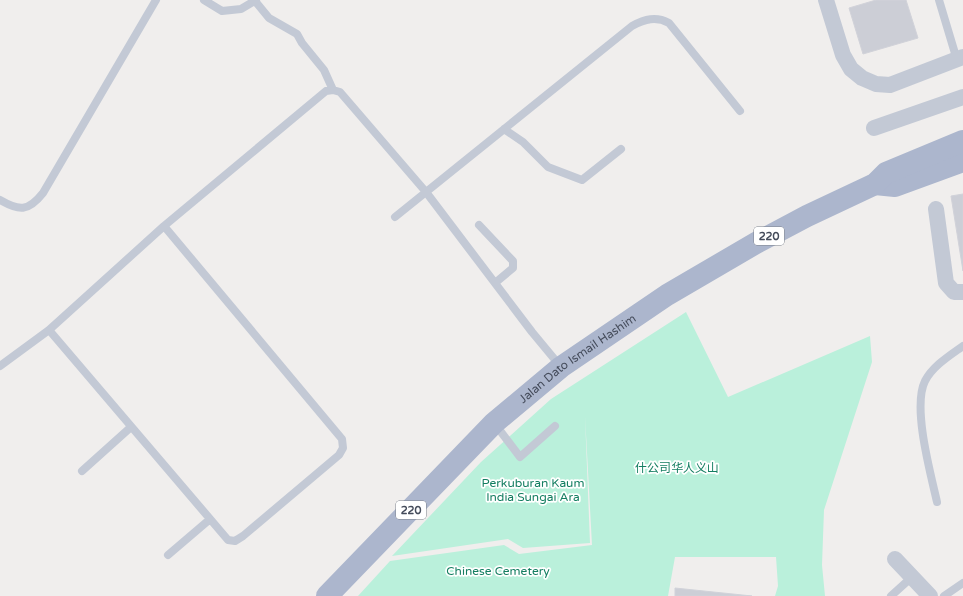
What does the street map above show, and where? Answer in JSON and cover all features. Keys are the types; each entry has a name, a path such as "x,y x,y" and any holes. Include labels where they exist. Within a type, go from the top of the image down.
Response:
{"main road":[{"name":"Jalan Dato Ismail Hashim","path":"327,596 494,423 561,367 688,283 807,216 875,184 886,172 963,141"},
{"path":"875,184 896,186 963,161"}],"street":[{"path":"826,0 843,55 851,69 862,78 876,84 890,85 960,58"},
{"path":"874,128 963,97"},
{"path":"936,209 946,283 954,292 963,292"},
{"path":"895,559 930,596"}],"lane":[{"path":"0,200 16,208 27,207 34,204 43,193 156,0"},
{"path":"204,0 222,11 241,9 256,1 268,18 297,34 302,43 324,70 333,90"},
{"path":"939,0 960,58"},
{"path":"395,217 632,26 644,20 660,18 669,23 740,111"},
{"path":"0,366 49,330 164,226 326,91 333,90 340,92 426,192 561,367"},
{"path":"504,129 522,142 548,167 582,180 621,149"},
{"path":"49,330 209,520 228,540 235,541 243,536 339,455 343,448 342,439 164,226"},
{"path":"479,226 513,261 513,268 495,283"},
{"path":"937,502 927,458 921,414 921,394 924,382 931,372 942,361 963,346"},
{"path":"494,423 520,457 555,426"},
{"path":"82,471 131,427"},
{"path":"168,555 209,520"},
{"path":"891,596 912,577"},
{"path":"944,596 963,584"}],"green space":[{"name":"什公司华人义山","path":"686,312 728,397 870,336 872,362 824,510 822,565 825,596 775,596 778,586 776,557 675,557 668,596 358,596 390,561 504,545 519,554 592,545 585,416 590,543 523,548 508,539 392,556 481,462 551,399"}],"building":[{"path":"876,0 906,0 918,38 863,54 849,8"},
{"path":"963,194 963,271 951,196"},
{"path":"675,588 752,596 675,596"}],"park label":[{"name":"Perkuburan Kaum India Sungai Ara","path":"533,490"},
{"name":"Chinese Cemetery","path":"498,571"}]}
